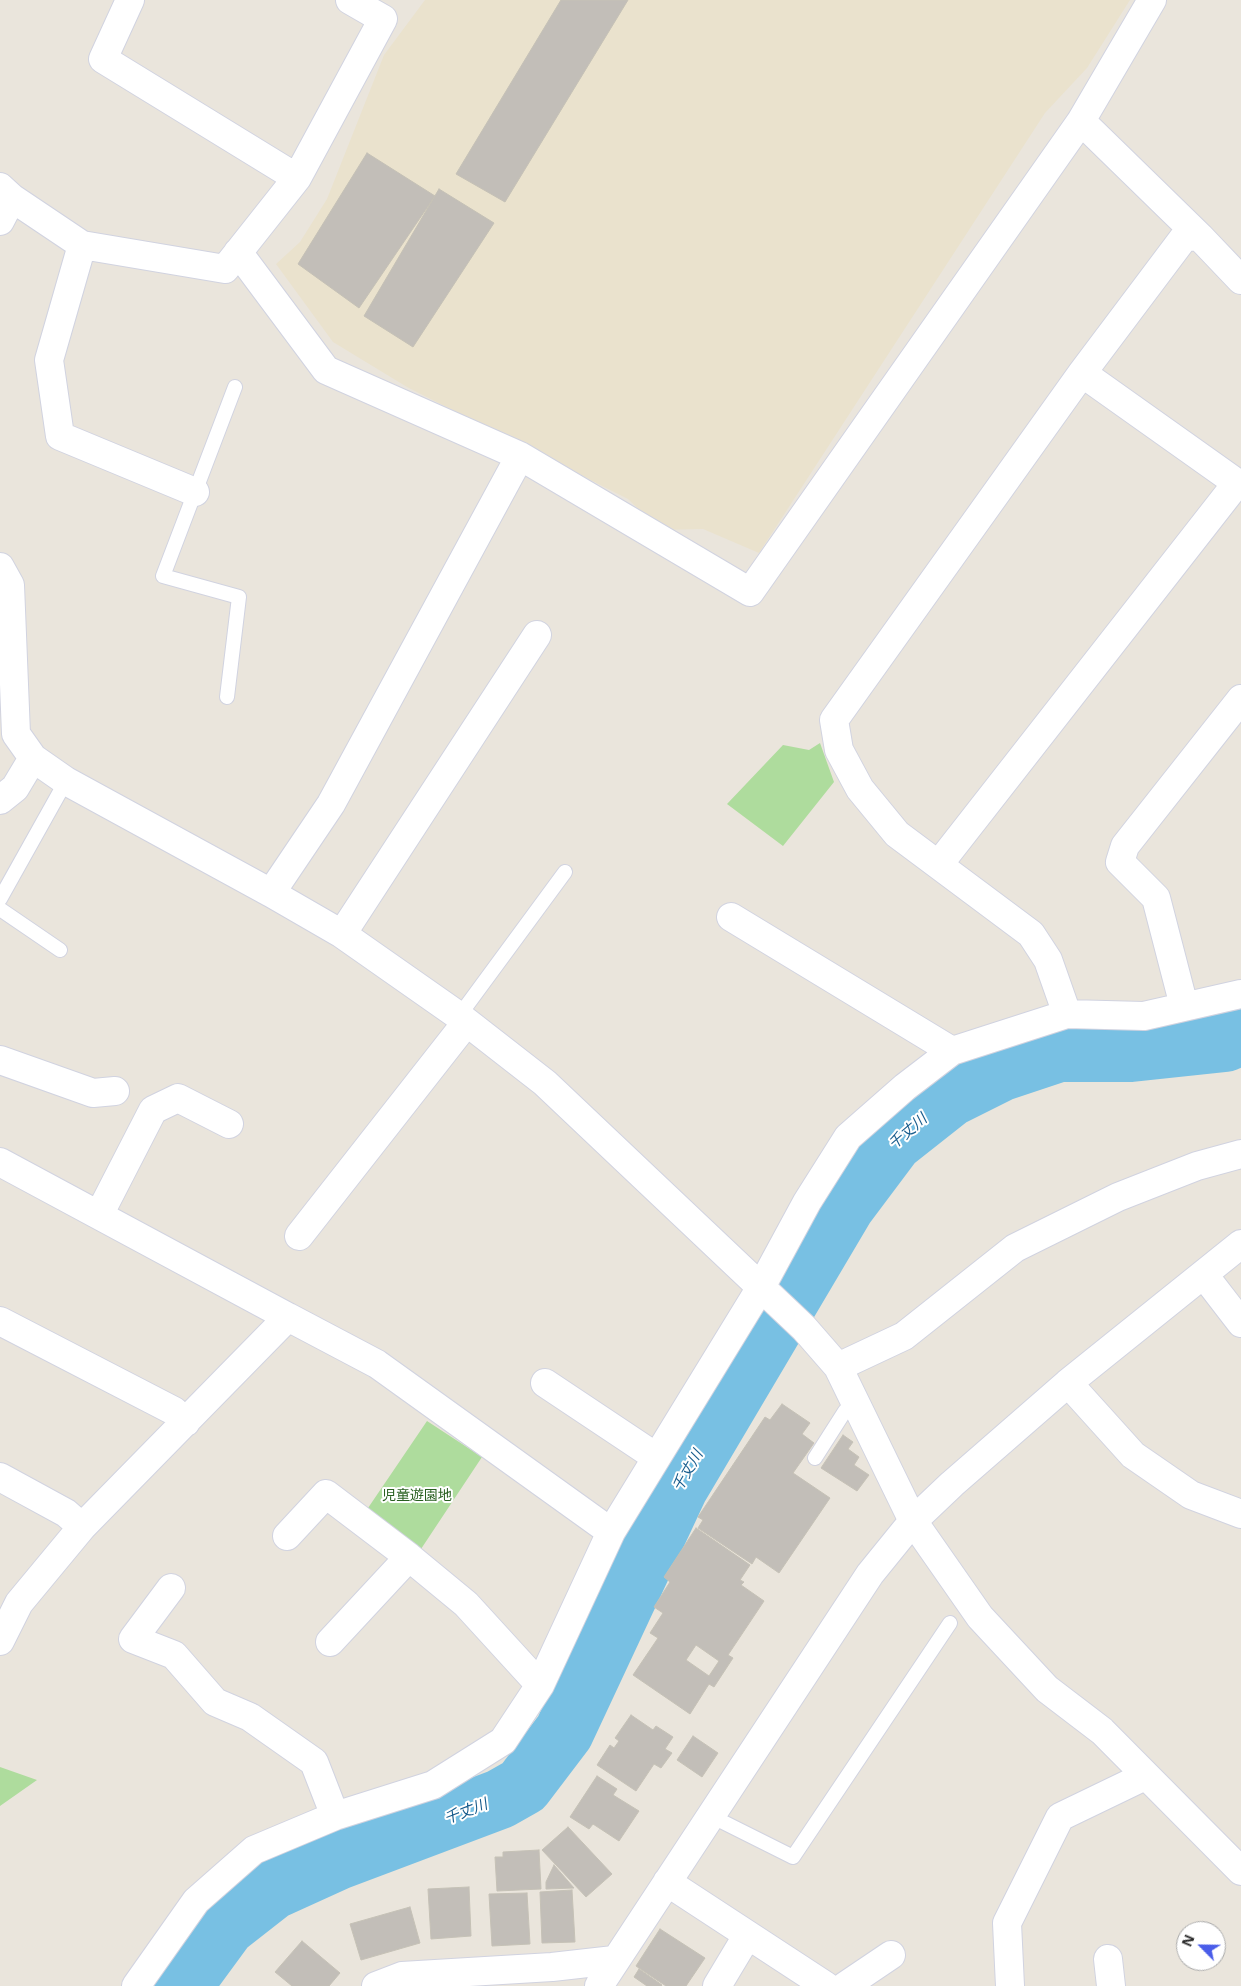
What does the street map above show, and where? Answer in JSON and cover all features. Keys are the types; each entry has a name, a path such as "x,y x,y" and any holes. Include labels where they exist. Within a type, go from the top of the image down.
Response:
{"street":[{"path":"130,0 103,59 297,178"},
{"path":"4,202 82,245 225,269 297,178 383,19 350,0"},
{"path":"238,252 326,370 520,456 750,592 1081,121 1152,0"},
{"path":"1081,121 1200,236 1241,280"},
{"path":"1067,1014 1048,960 1031,934 897,834 860,789 839,750 834,720 1082,373 1185,236 1200,236"},
{"path":"82,245 49,360 60,436 195,492"},
{"path":"938,864 1239,485 1082,373"},
{"path":"271,893 331,804 520,456"},
{"path":"0,567 10,585 16,734 33,758 66,781 342,934 545,1082 804,1328 838,1367 913,1521 980,1617 1047,1689 1102,1731 1241,1871"},
{"path":"342,934 537,636"},
{"path":"1184,1006 1156,898 1120,862 1125,846 1241,699"},
{"path":"0,800 15,788 33,758"},
{"path":"731,916 952,1051"},
{"path":"136,1986 196,1901 254,1850 334,1816 433,1785 503,1741 540,1685 611,1532 656,1457 768,1294 807,1202 848,1137 905,1087 952,1051 1067,1014 1144,1016 1241,994"},
{"path":"299,1236 462,1020"},
{"path":"0,1060 93,1093 115,1092"},
{"path":"99,1215 154,1110 178,1098 229,1124"},
{"path":"838,1367 904,1336 1015,1248 1118,1197 1197,1166 1241,1154"},
{"path":"0,1162 377,1364 611,1532"},
{"path":"599,1986 614,1960 870,1574 913,1521 952,1484 1068,1383 1241,1244"},
{"path":"1204,1275 1241,1323"},
{"path":"0,1641 19,1603 82,1527 288,1317"},
{"path":"0,1320 174,1411 186,1422"},
{"path":"545,1383 656,1457"},
{"path":"1068,1383 1133,1455 1191,1495 1241,1514"},
{"path":"0,1477 66,1513 82,1527"},
{"path":"287,1536 326,1494 409,1557 466,1604 540,1685"},
{"path":"330,1642 409,1557"},
{"path":"171,1588 133,1639 174,1655 216,1702 250,1718 314,1762 334,1816"},
{"path":"1010,1986 1007,1923 1060,1817 1145,1776"},
{"path":"667,1882 746,1936 826,1986"},
{"path":"717,1986 746,1936"},
{"path":"845,1986 891,1955"},
{"path":"1108,1959 1111,1986"},
{"path":"376,1986 402,1976 552,1967 614,1960"}],"lane":[{"path":"227,697 239,597 163,576 235,387"},
{"path":"0,899 66,781"},
{"path":"462,1020 565,872"},
{"path":"0,910 60,950"},
{"path":"815,1458 846,1411 856,1405"},
{"path":"711,1816 793,1857 950,1624"}],"shaded area":[{"path":"425,0 1130,0 1087,68 1045,113 759,553 703,529 660,530 628,499 407,387 333,342 276,264 300,242 327,199 384,55"}],"green space":[{"path":"820,743 834,782 783,846 727,804 783,745 809,750"},
{"name":"児童遊園地","path":"427,1421 482,1457 421,1549 368,1508"},
{"path":"0,1767 37,1780 0,1806"}],"building":[{"path":"561,0 628,0 505,202 456,174"},
{"path":"367,153 435,196 359,308 298,264"},
{"path":"439,189 494,223 413,347 364,316"},
{"path":"782,1404 810,1423 802,1434 814,1443 793,1473 830,1498 779,1573 756,1557 752,1564 698,1528 703,1520 698,1517 765,1417 770,1420"},
{"path":"843,1435 853,1442 848,1449 859,1457 854,1465 869,1475 857,1491 821,1468"},
{"path":"696,1528 750,1565 740,1580 744,1582 741,1585 764,1601 728,1655 733,1658 714,1687 709,1684 690,1714 633,1675 658,1638 650,1633 663,1613 654,1607 670,1582 664,1577","holes":["696,1645 719,1661 709,1676 686,1660"]},
{"path":"631,1715 653,1730 656,1726 673,1737 665,1749 672,1753 661,1768 654,1764 636,1791 597,1765 610,1745 614,1748 619,1741 615,1738"},
{"path":"693,1736 718,1753 702,1777 677,1760"},
{"path":"597,1776 617,1789 613,1795 639,1811 619,1841 593,1824 589,1829 570,1817"},
{"path":"568,1827 612,1874 586,1897 542,1850"},
{"path":"539,1850 541,1889 497,1891 495,1857 503,1857 503,1852"},
{"path":"554,1865 574,1888 546,1889 546,1882"},
{"path":"469,1887 471,1936 431,1939 428,1889"},
{"path":"572,1890 575,1942 542,1943 540,1892"},
{"path":"527,1893 530,1944 492,1946 489,1894"},
{"path":"410,1907 420,1943 361,1960 350,1924"},
{"path":"660,1929 705,1958 686,1986 666,1986 636,1966"},
{"path":"302,1941 340,1973 329,1986 292,1986 275,1972"},
{"path":"639,1969 662,1985 647,1986 634,1977"}],"waterway":[{"name":"千丈川","path":"182,1986 226,1926 272,1890 338,1860 500,1799 523,1786 564,1732 678,1488 845,1206 893,1142 950,1097 1002,1071 1059,1052 1131,1052 1225,1042 1241,1035"}]}
